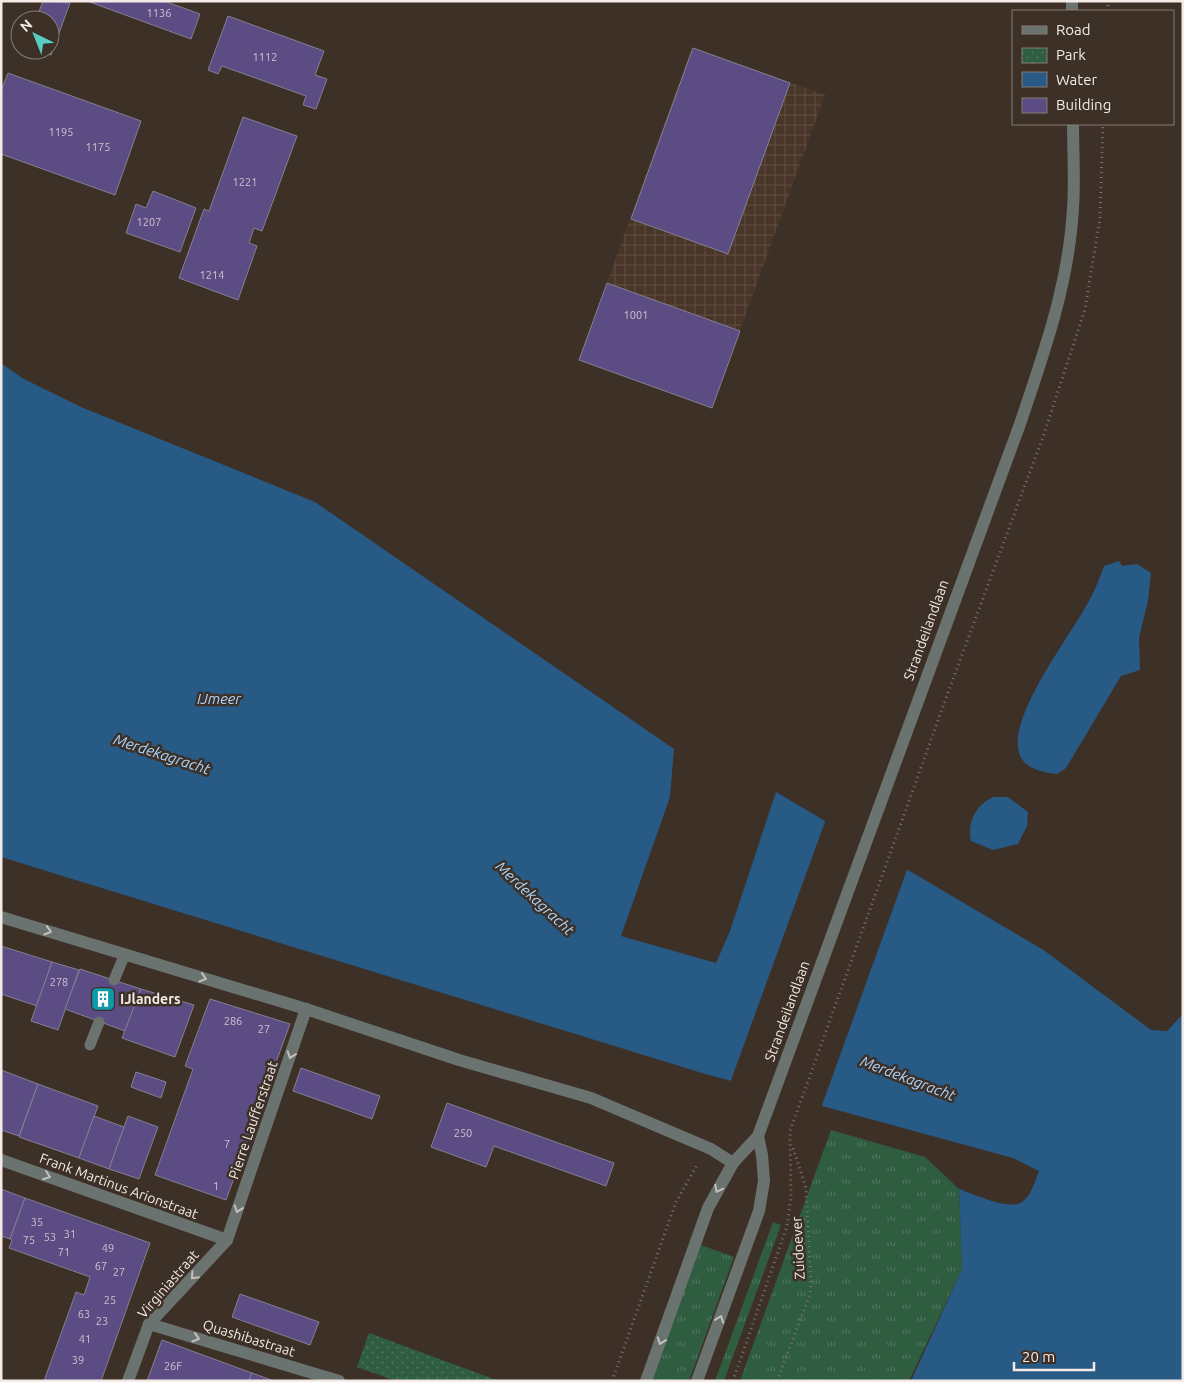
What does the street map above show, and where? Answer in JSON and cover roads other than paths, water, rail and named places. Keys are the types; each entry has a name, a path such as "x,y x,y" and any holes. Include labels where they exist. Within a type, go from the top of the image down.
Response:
{"street":[{"name":"Strandeilandlaan","path":"646,1381 708,1208 733,1163 758,1136 927,670 1020,424 1050,334 1065,275 1074,208 1073,125"},
{"path":"1,917 306,1009 459,1060 591,1098 711,1150 733,1163"},
{"name":"Pierre Laufferstraat","path":"227,1240 306,1009"},
{"path":"697,1381 758,1211 764,1181 758,1136"},
{"name":"Frank Martinus Arionstraat","path":"1,1160 227,1240"},
{"name":"Virginiastraat","path":"128,1381 150,1324 227,1240"},
{"name":"Quashibastraat","path":"150,1324 339,1381"}],"lane":[{"path":"114,980 125,954"},
{"path":"90,1045 99,1022"}],"water":[{"name":"IJmeer","path":"1,363 22,378 81,407 315,502 674,749 670,797 621,936 716,963 730,931 776,792 1045,951 1151,1030 1167,1031 1183,1014 1183,1381 911,1381 962,1269 959,1189 1000,1203 1016,1204 1022,1202 1030,1192 1039,1171 1013,1158 702,1073 1,857"},
{"path":"1119,561 1122,566 1137,564 1151,573 1148,601 1139,638 1140,670 1121,676 1066,768 1057,774 1034,769 1025,763 1019,753 1018,736 1023,716 1045,672 1084,610 1104,566"},
{"path":"994,797 1008,797 1028,812 1027,826 1018,844 993,850 971,841 970,827 974,815 982,804"}],"place":[{"name":"IJlanders","path":"103,999"}],"water label":[{"name":"Merdekagracht","path":"162,754"},
{"name":"Merdekagracht","path":"535,898"},
{"name":"Merdekagracht","path":"908,1078"}]}
